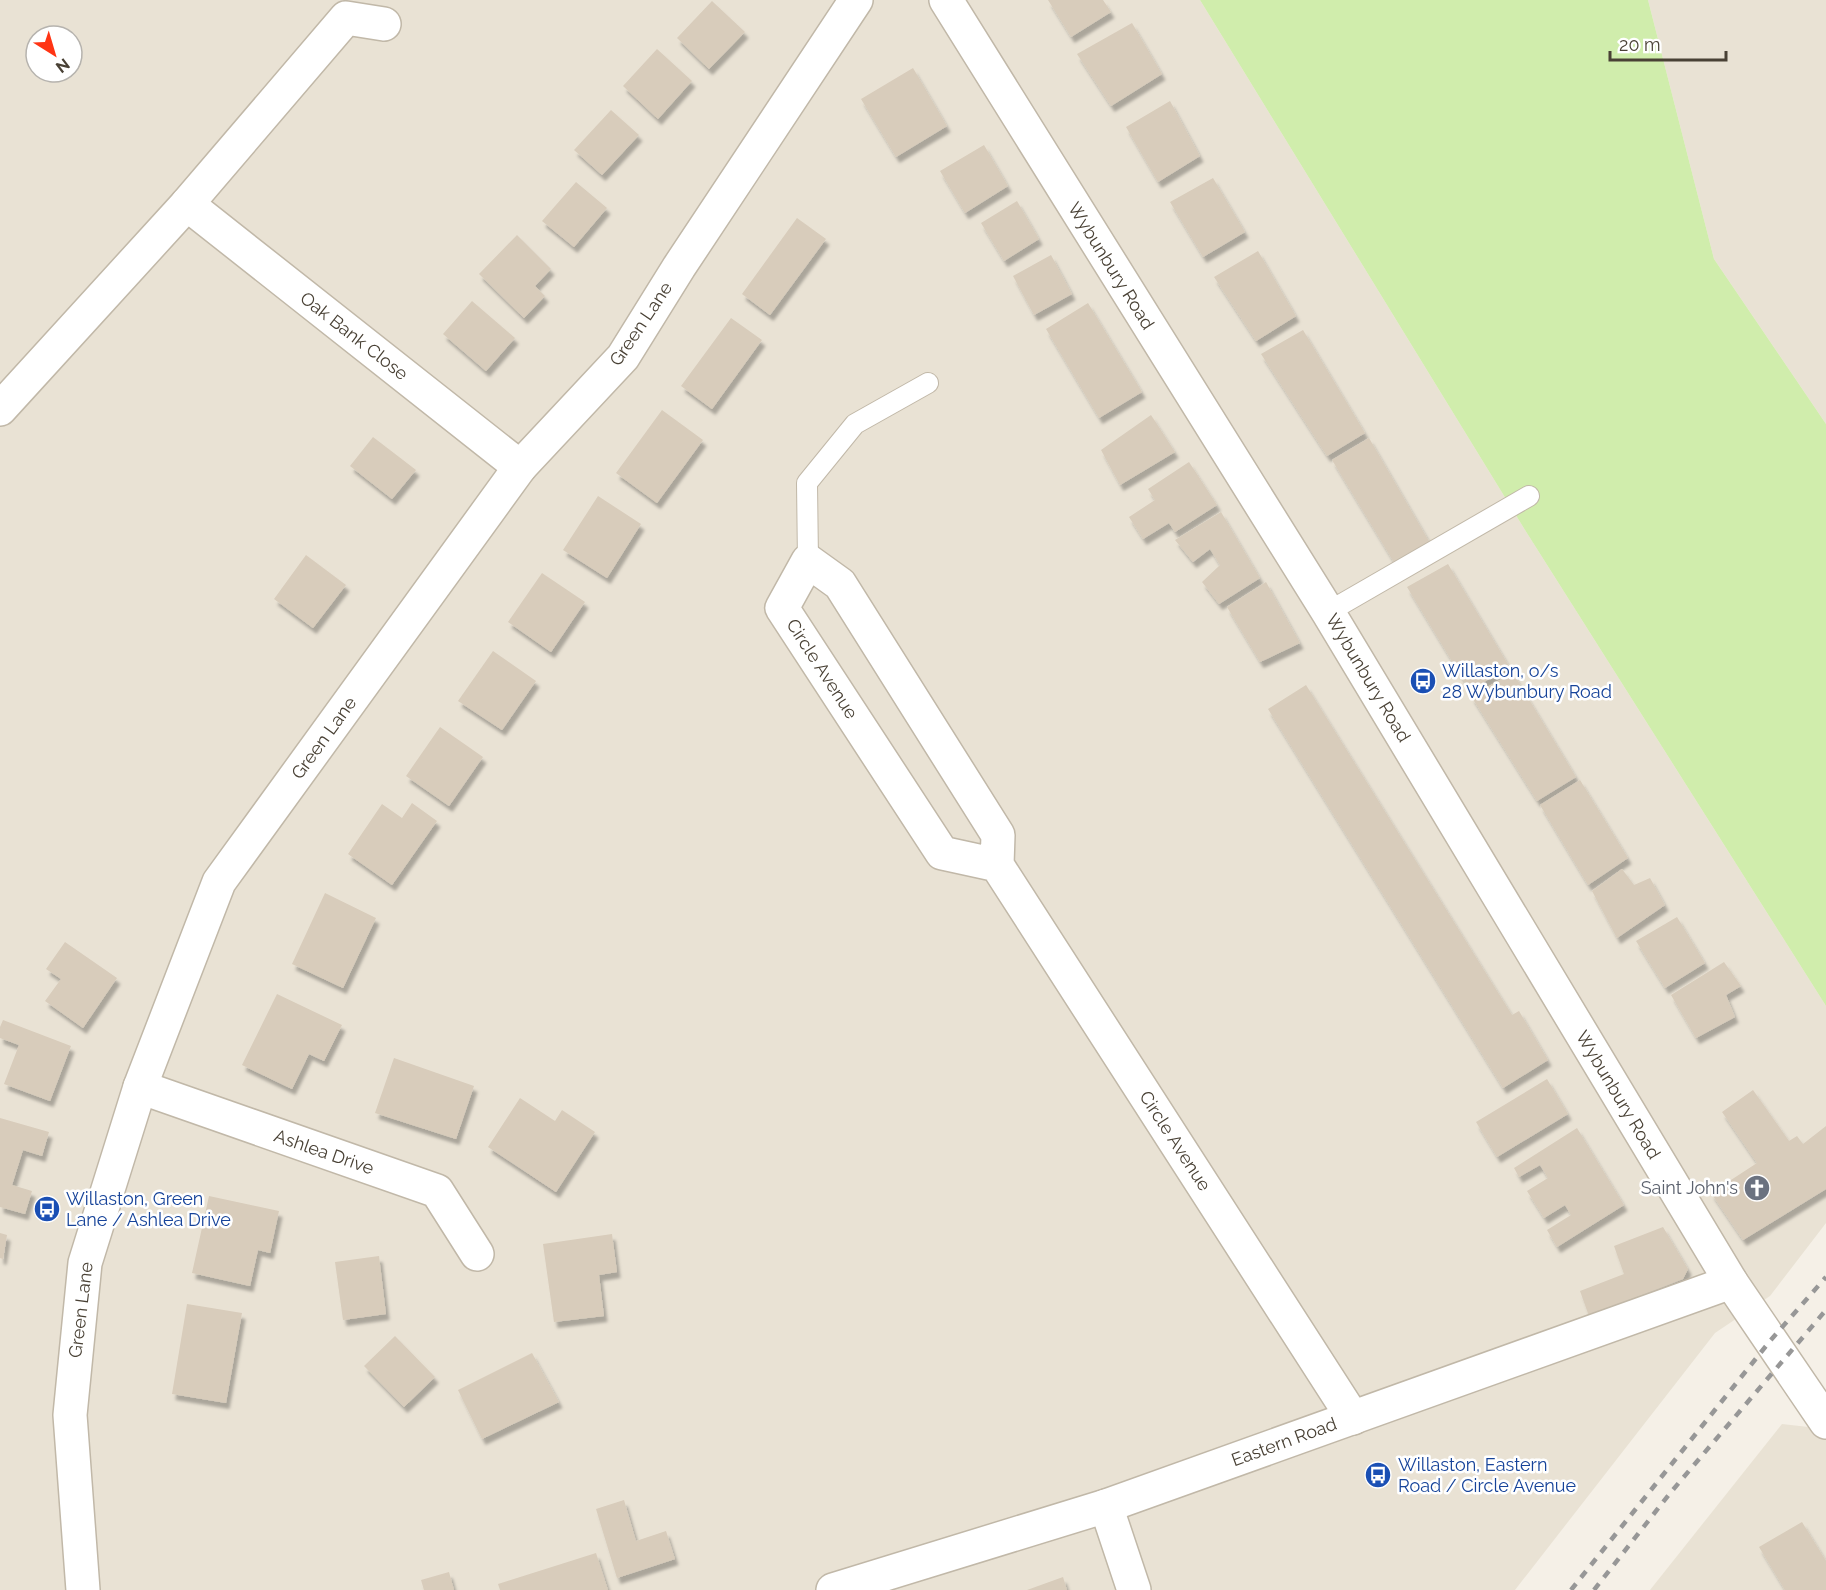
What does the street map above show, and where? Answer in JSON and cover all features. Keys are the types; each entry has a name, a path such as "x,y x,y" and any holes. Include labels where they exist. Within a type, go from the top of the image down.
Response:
{"street":[{"name":"Green Lane","path":"83,1590 70,1415 85,1263 140,1087 219,882 520,467 624,357 679,267 856,0"},
{"name":"Wybunbury Road","path":"946,0 1328,612 1731,1282 1826,1422"},
{"path":"0,409 187,204 339,9 384,24"},
{"name":"Oak Bank Close","path":"187,204 520,467"},
{"path":"808,561 840,584 986,815 998,835 997,865"},
{"name":"Circle Avenue","path":"808,561 782,608 942,853 997,865 1353,1418"},
{"name":"Ashlea Drive","path":"140,1087 437,1191 477,1254"},
{"name":"Eastern Road","path":"833,1590 1106,1506 1731,1282"},
{"path":"1106,1506 1134,1590"}],"lane":[{"path":"808,561 807,483 855,424 928,383"},
{"path":"1328,612 1529,496"}],"shaded area":[{"path":"0,0 1200,0 1525,530 1826,1006 1826,1223 1770,1296 1715,1333 1515,1590 0,1590"},
{"path":"1648,0 1826,0 1826,424 1714,259"},
{"path":"1782,1424 1826,1429 1826,1590 1650,1590"}],"green space":[{"path":"1200,0 1648,0 1714,259 1826,424 1826,1006 1525,530"}],"building":[{"path":"1048,0 1103,0 1111,12 1071,37"},
{"path":"712,1 745,32 709,69 677,38"},
{"path":"1132,23 1162,74 1111,106 1077,54"},
{"path":"657,49 692,81 658,119 623,86"},
{"path":"913,68 947,126 896,157 861,99"},
{"path":"1170,101 1200,156 1158,182 1126,127"},
{"path":"611,110 639,135 602,175 574,150"},
{"path":"984,145 1008,186 965,213 940,171"},
{"path":"1213,178 1245,232 1203,257 1170,202"},
{"path":"576,182 607,208 574,247 542,221"},
{"path":"1017,201 1039,239 1004,261 981,223"},
{"path":"797,218 826,239 770,315 742,294"},
{"path":"517,235 551,269 535,286 545,296 524,318 479,274"},
{"path":"1258,251 1296,316 1256,341 1214,277"},
{"path":"1051,255 1072,294 1034,315 1013,276"},
{"path":"472,301 515,338 486,371 443,334"},
{"path":"1088,303 1142,392 1099,418 1046,329"},
{"path":"731,318 762,340 712,409 681,386"},
{"path":"1303,330 1365,433 1327,456 1261,354"},
{"path":"662,410 703,440 657,503 616,473"},
{"path":"1151,415 1175,452 1120,485 1101,450"},
{"path":"373,437 416,470 392,499 350,466"},
{"path":"1369,438 1430,543 1395,564 1332,460"},
{"path":"1189,462 1217,505 1175,532 1169,523 1143,539 1129,517 1155,500 1148,489"},
{"path":"598,496 641,524 607,578 563,550"},
{"path":"1221,512 1260,578 1219,604 1202,582 1220,565 1210,549 1193,562 1175,540"},
{"path":"306,555 346,585 313,628 274,599"},
{"path":"1448,564 1509,666 1470,691 1407,587"},
{"path":"542,573 585,602 551,652 508,622"},
{"path":"1266,582 1300,643 1260,662 1227,607"},
{"path":"493,651 536,681 502,730 458,701"},
{"path":"1513,673 1576,777 1537,801 1471,696"},
{"path":"1306,685 1512,1015 1519,1011 1548,1060 1503,1088 1268,709"},
{"path":"440,727 483,757 449,806 406,776"},
{"path":"1580,780 1628,858 1588,885 1540,805"},
{"path":"412,803 437,821 392,885 348,854 382,804 402,818"},
{"path":"1622,869 1634,885 1650,878 1665,905 1617,938 1592,891"},
{"path":"325,893 376,918 343,988 292,964"},
{"path":"1677,917 1705,963 1665,988 1636,941"},
{"path":"65,942 117,978 83,1028 45,1001 61,979 46,969"},
{"path":"1724,962 1741,986 1726,995 1735,1017 1696,1038 1671,995"},
{"path":"277,994 342,1025 324,1061 309,1054 292,1089 242,1065"},
{"path":"3,1020 71,1046 50,1101 4,1084 19,1045 0,1038 0,1027"},
{"path":"394,1058 474,1086 456,1139 375,1113"},
{"path":"1547,1079 1568,1114 1497,1157 1476,1122"},
{"path":"1753,1090 1789,1141 1797,1136 1803,1144 1826,1126 1826,1189 1743,1240 1711,1193 1757,1163 1722,1112"},
{"path":"520,1098 555,1121 562,1110 595,1132 556,1192 488,1147"},
{"path":"0,1118 49,1132 42,1156 23,1150 12,1185 32,1191 25,1214 0,1207"},
{"path":"1577,1128 1624,1205 1557,1247 1547,1230 1571,1215 1565,1205 1544,1218 1527,1191 1548,1178 1540,1165 1519,1177 1514,1168"},
{"path":"209,1196 279,1211 270,1253 258,1250 250,1286 192,1273"},
{"path":"1663,1227 1688,1269 1683,1279 1589,1316 1580,1291 1624,1274 1614,1246"},
{"path":"0,1233 7,1235 3,1259 0,1258"},
{"path":"612,1234 617,1272 599,1275 604,1316 554,1322 543,1244"},
{"path":"379,1256 386,1314 343,1320 335,1262"},
{"path":"187,1304 242,1313 226,1403 172,1394"},
{"path":"395,1336 435,1377 404,1407 364,1366"},
{"path":"532,1353 559,1402 482,1439 458,1390"},
{"path":"624,1500 636,1541 666,1531 675,1559 617,1578 596,1509"},
{"path":"1802,1522 1826,1561 1826,1590 1785,1590 1759,1547"},
{"path":"596,1553 608,1590 500,1590 498,1584"},
{"path":"449,1572 454,1590 424,1590 421,1580"},
{"path":"1063,1577 1067,1590 1027,1590"}],"railway":[{"path":"1571,1590 1770,1341 1826,1277"},
{"path":"1594,1590 1671,1492 1826,1310"}],"place":[{"name":"Willaston, o/s 28 Wybunbury Road","path":"1423,681"},
{"name":"Saint John's","path":"1757,1188"},
{"name":"Willaston, Green Lane / Ashlea Drive","path":"47,1209"},
{"name":"Willaston, Eastern Road / Circle Avenue","path":"1378,1475"}]}
